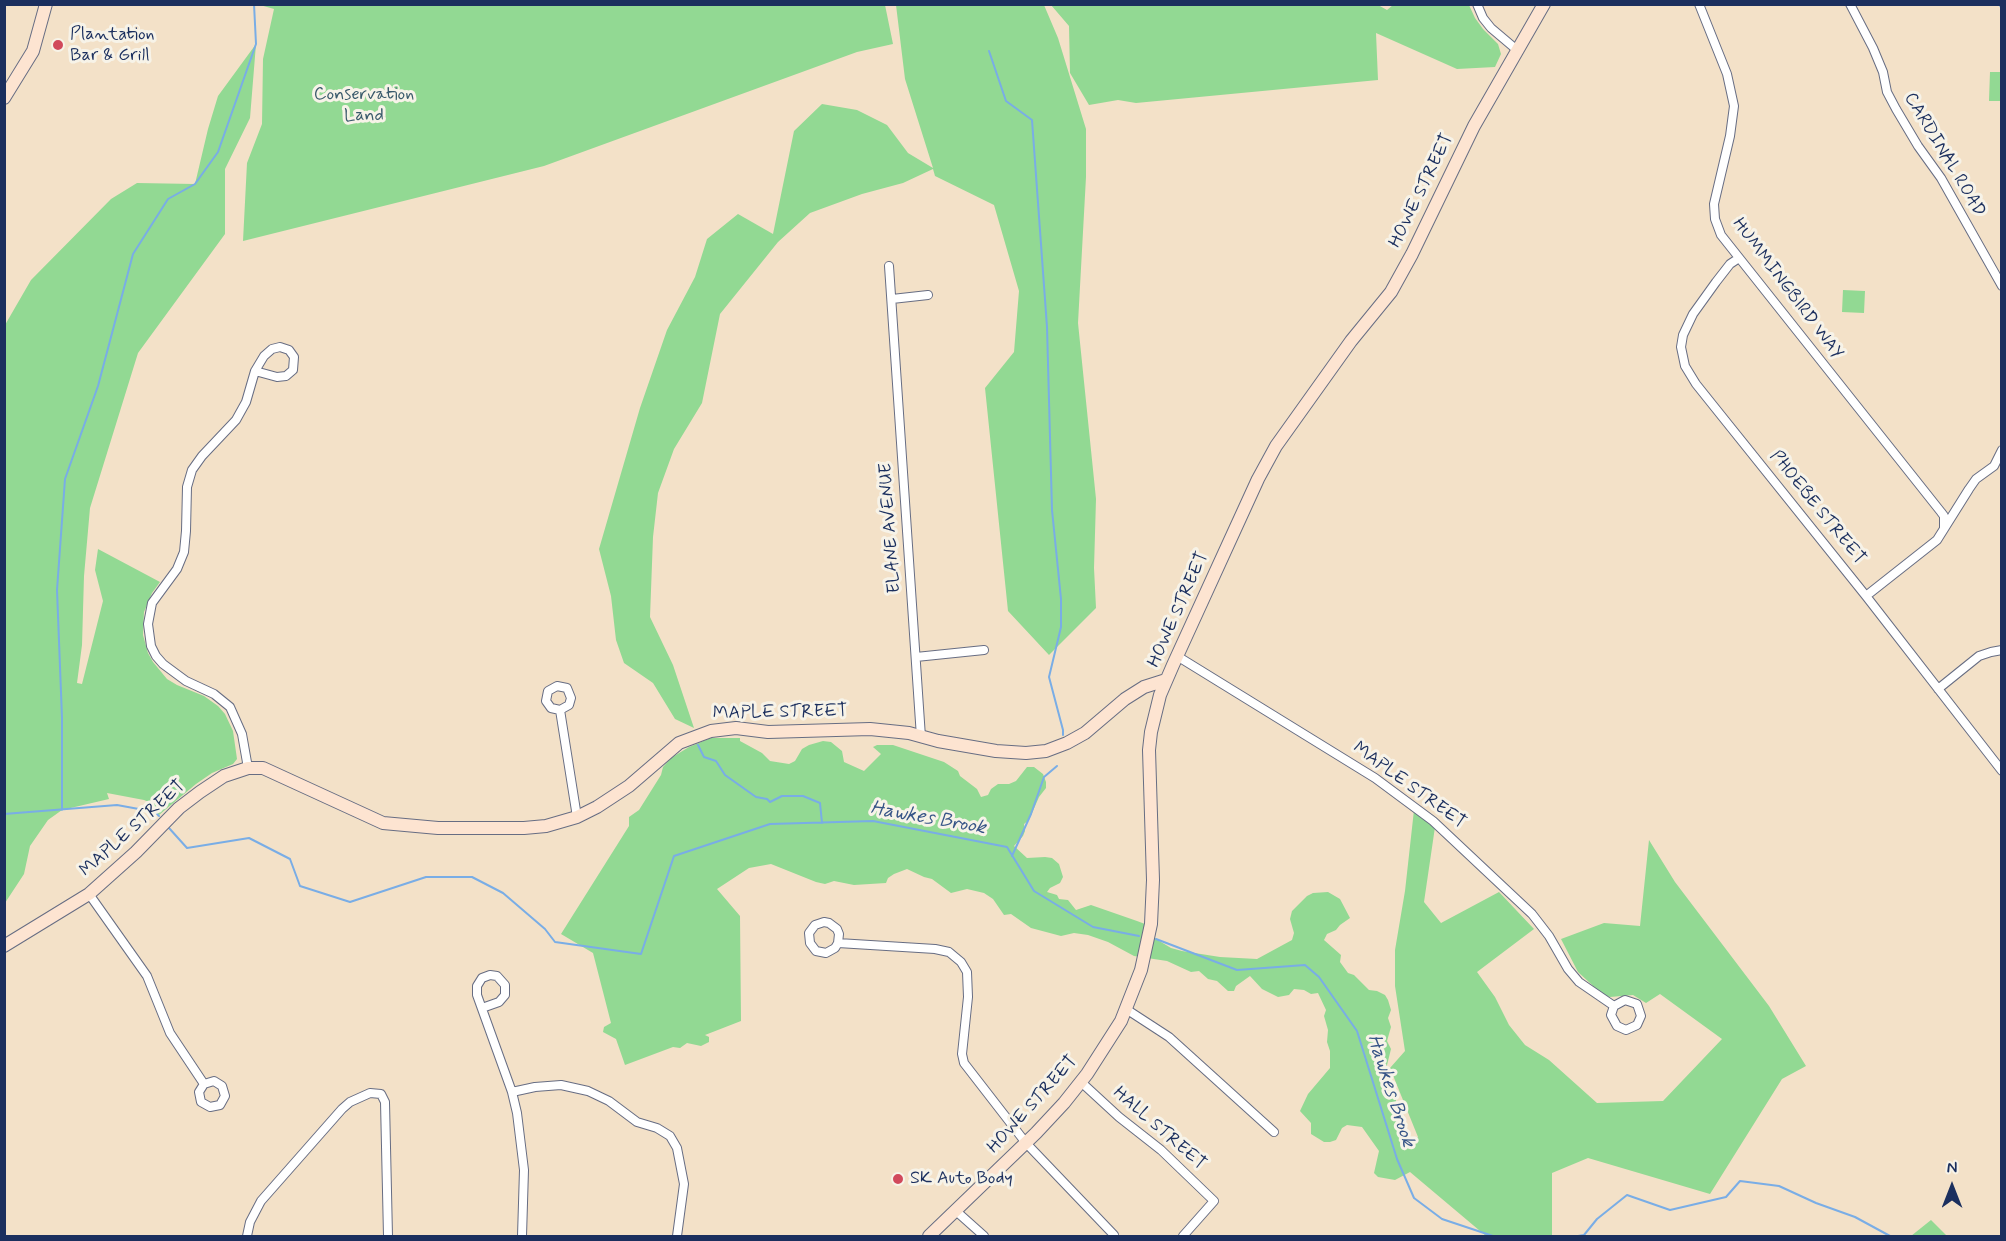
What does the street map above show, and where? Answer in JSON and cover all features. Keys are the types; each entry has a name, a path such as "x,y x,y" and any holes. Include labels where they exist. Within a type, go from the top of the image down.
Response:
{"street":[{"path":"4,98 33,51 46,4"},
{"path":"1477,4 1483,18 1491,28 1517,50"},
{"name":"HOWE STREET","path":"929,1236 1026,1143 1081,1082 1106,1047 1126,1009 1141,970 1151,924 1153,880 1149,750 1151,732 1177,656 1258,479 1276,446 1390,292 1412,254 1474,126 1544,4"},
{"name":"HUMMINGBIRD WAY","path":"1699,4 1727,74 1734,106 1730,136 1714,204 1718,228 1739,258 1941,512 1944,516 1944,527"},
{"name":"CARDINAL ROAD","path":"1850,4 1873,48 1892,100 1918,146 1941,178 2001,286"},
{"name":"PHOEBE STREET","path":"1739,258 1730,264 1693,314 1683,335 1685,366 1701,390 1866,596 2001,771"},
{"name":"ELANE AVENUE","path":"889,266 921,737"},
{"path":"892,299 927,296"},
{"path":"248,768 242,735 230,707 214,694 186,681 163,664 151,646 148,624 152,603 177,569 184,552 186,494 189,476 202,456 236,420 246,402 255,370 264,356 274,348 286,348 294,356 295,367 286,376 277,377 255,370"},
{"path":"1866,596 1937,540 1976,480 1994,466 2001,450"},
{"path":"916,657 984,650"},
{"path":"1938,689 1979,656 2001,651"},
{"name":"MAPLE STREET","path":"1177,656 1375,778 1433,821 1532,914 1550,936 1568,969 1579,982 1614,1006"},
{"name":"MAPLE STREET","path":"4,946 89,894 136,852 179,808 224,776 248,768 264,768 383,823 408,827 515,829 546,826 577,817 629,786 668,750 679,743 711,731 736,728 768,732 870,729 909,733 996,751 1026,753 1046,751 1085,733 1125,699 1144,687 1167,681"},
{"path":"560,710 577,817"},
{"path":"89,894 147,975 170,1033 204,1084"},
{"path":"838,944 935,949 948,952 961,962 967,972 968,997 962,1054 964,1063 1026,1143 1114,1235"},
{"path":"482,1008 512,1092 523,1157 522,1236"},
{"path":"1126,1009 1169,1037 1274,1132"},
{"name":"HALL STREET","path":"1081,1082 1167,1154 1214,1201 1183,1236"},
{"path":"512,1092 548,1086 574,1087 598,1095 637,1122 657,1128 670,1136 677,1148 684,1184 677,1236"},
{"path":"247,1236 250,1222 261,1201 342,1109 359,1097 370,1093 381,1094 385,1102 388,1236"},
{"path":"956,1211 984,1236"}],"green space":[{"name":"Conservation Land","path":"260,5 885,5 893,44 857,52 544,166 243,241 247,163 262,124 263,59 274,9"},
{"path":"896,5 1044,5 1058,38 1086,129 1086,177 1078,323 1096,499 1094,568 1096,608 1049,655 1008,611 985,388 1014,352 1019,291 994,205 935,176 933,169 903,183 862,194 810,213 778,242 720,314 702,403 674,449 658,493 653,537 650,617 673,665 694,728 675,719 653,683 624,663 616,640 611,596 599,549 640,408 667,330 695,277 707,239 738,214 773,234 794,131 822,104 857,110 887,125 908,153 933,168 905,79"},
{"path":"1051,5 1378,5 1387,10 1393,5 1469,5 1483,29 1498,44 1501,54 1495,67 1457,69 1376,33 1378,80 1136,103 1118,100 1089,105 1070,73 1069,26"},
{"path":"256,44 250,118 225,169 225,234 138,353 90,508 84,576 82,645 77,683 82,684 103,601 95,570 98,549 160,582 152,593 144,612 143,635 148,653 167,679 204,696 225,714 233,731 237,759 233,764 212,773 196,784 159,815 151,803 144,800 107,793 109,799 62,810 48,820 30,846 24,874 5,903 5,325 31,280 111,199 137,183 195,184 218,96"},
{"path":"1990,72 2001,72 2001,101 1989,101"},
{"path":"1843,290 1865,291 1864,313 1842,312"},
{"path":"711,738 740,738 740,741 762,753 770,761 789,764 795,761 802,749 809,745 823,741 831,742 842,751 844,762 864,771 881,754 873,747 893,745 944,762 958,771 960,776 977,789 981,797 988,795 991,789 998,784 1009,784 1016,781 1027,767 1034,767 1043,774 1046,788 1039,797 1029,820 1024,824 1023,836 1014,846 1027,858 1052,858 1059,864 1063,877 1060,883 1047,892 1057,895 1059,899 1068,900 1076,910 1091,905 1145,924 1156,939 1171,948 1182,951 1220,957 1257,959 1292,940 1294,933 1290,919 1292,911 1307,896 1313,893 1328,892 1340,899 1350,918 1336,930 1327,934 1324,940 1341,955 1340,962 1348,973 1354,975 1369,990 1385,995 1388,1000 1391,1010 1388,1018 1391,1027 1387,1041 1391,1049 1386,1069 1386,1085 1396,1099 1396,1115 1401,1120 1400,1140 1409,1147 1418,1137 1390,1068 1405,1051 1395,986 1395,950 1405,891 1414,810 1435,827 1424,902 1441,923 1499,892 1534,929 1477,972 1495,997 1509,1025 1525,1045 1549,1060 1597,1103 1663,1101 1722,1039 1660,994 1646,1003 1633,995 1610,997 1603,995 1578,972 1561,939 1604,923 1640,926 1649,840 1675,882 1769,1006 1806,1066 1782,1079 1710,1194 1588,1158 1552,1173 1552,1236 1486,1236 1410,1172 1395,1180 1378,1177 1374,1173 1379,1151 1362,1127 1347,1125 1342,1128 1336,1140 1330,1142 1324,1142 1311,1134 1311,1123 1300,1111 1308,1094 1330,1068 1328,1030 1324,1016 1326,1010 1318,993 1311,994 1304,990 1294,989 1289,995 1278,997 1262,989 1250,976 1236,986 1234,991 1228,991 1217,981 1208,979 1199,971 1191,972 1167,961 1134,956 1108,942 1088,935 1074,933 1061,936 1031,928 1011,914 1004,915 993,899 984,893 967,889 951,893 932,879 907,869 888,878 886,883 854,885 834,881 825,884 771,864 749,868 717,889 740,916 741,1021 705,1035 709,1037 709,1042 701,1046 687,1043 680,1048 673,1047 625,1065 616,1039 603,1032 604,1027 611,1023 593,953 561,934 629,826 629,817 639,810 661,775 663,767 671,758 689,747"},
{"path":"1931,1220 1947,1236 1911,1236"}],"waterway":[{"path":"62,810 62,718 57,590 65,479 98,386 133,254 168,199 195,184 218,152 256,44 254,4"},
{"path":"1999,4 2002,9"},
{"path":"989,51 1006,101 1032,120 1047,327 1052,510 1061,599 1061,627 1049,677 1063,735"},
{"path":"698,745 704,757 716,761 725,775 756,797 767,799 770,802 782,796 803,796 820,803 822,823"},
{"path":"1012,856 1031,814 1044,777 1057,766"},
{"name":"Hawkes Brook","path":"4,814 117,805 155,812 159,816"},
{"name":"Hawkes Brook","path":"169,828 187,848 249,838 290,859 300,886 350,902 426,877 472,877 503,893 545,929 555,942 641,954 674,856 770,824 873,821 1007,847 1034,891 1093,927 1139,936"},
{"name":"Hawkes Brook","path":"1156,939 1237,970 1305,965 1319,977 1357,1031 1397,1159 1414,1198 1442,1219 1493,1236"},
{"name":"Hawkes Brook","path":"1578,1236 1584,1235 1597,1219 1627,1195 1670,1210 1726,1197 1740,1181 1779,1186 1855,1217 1890,1236"}],"place":[{"name":"Plantation Bar & Grill","path":"58,45"},
{"name":"SK Auto Body","path":"898,1179"}]}
